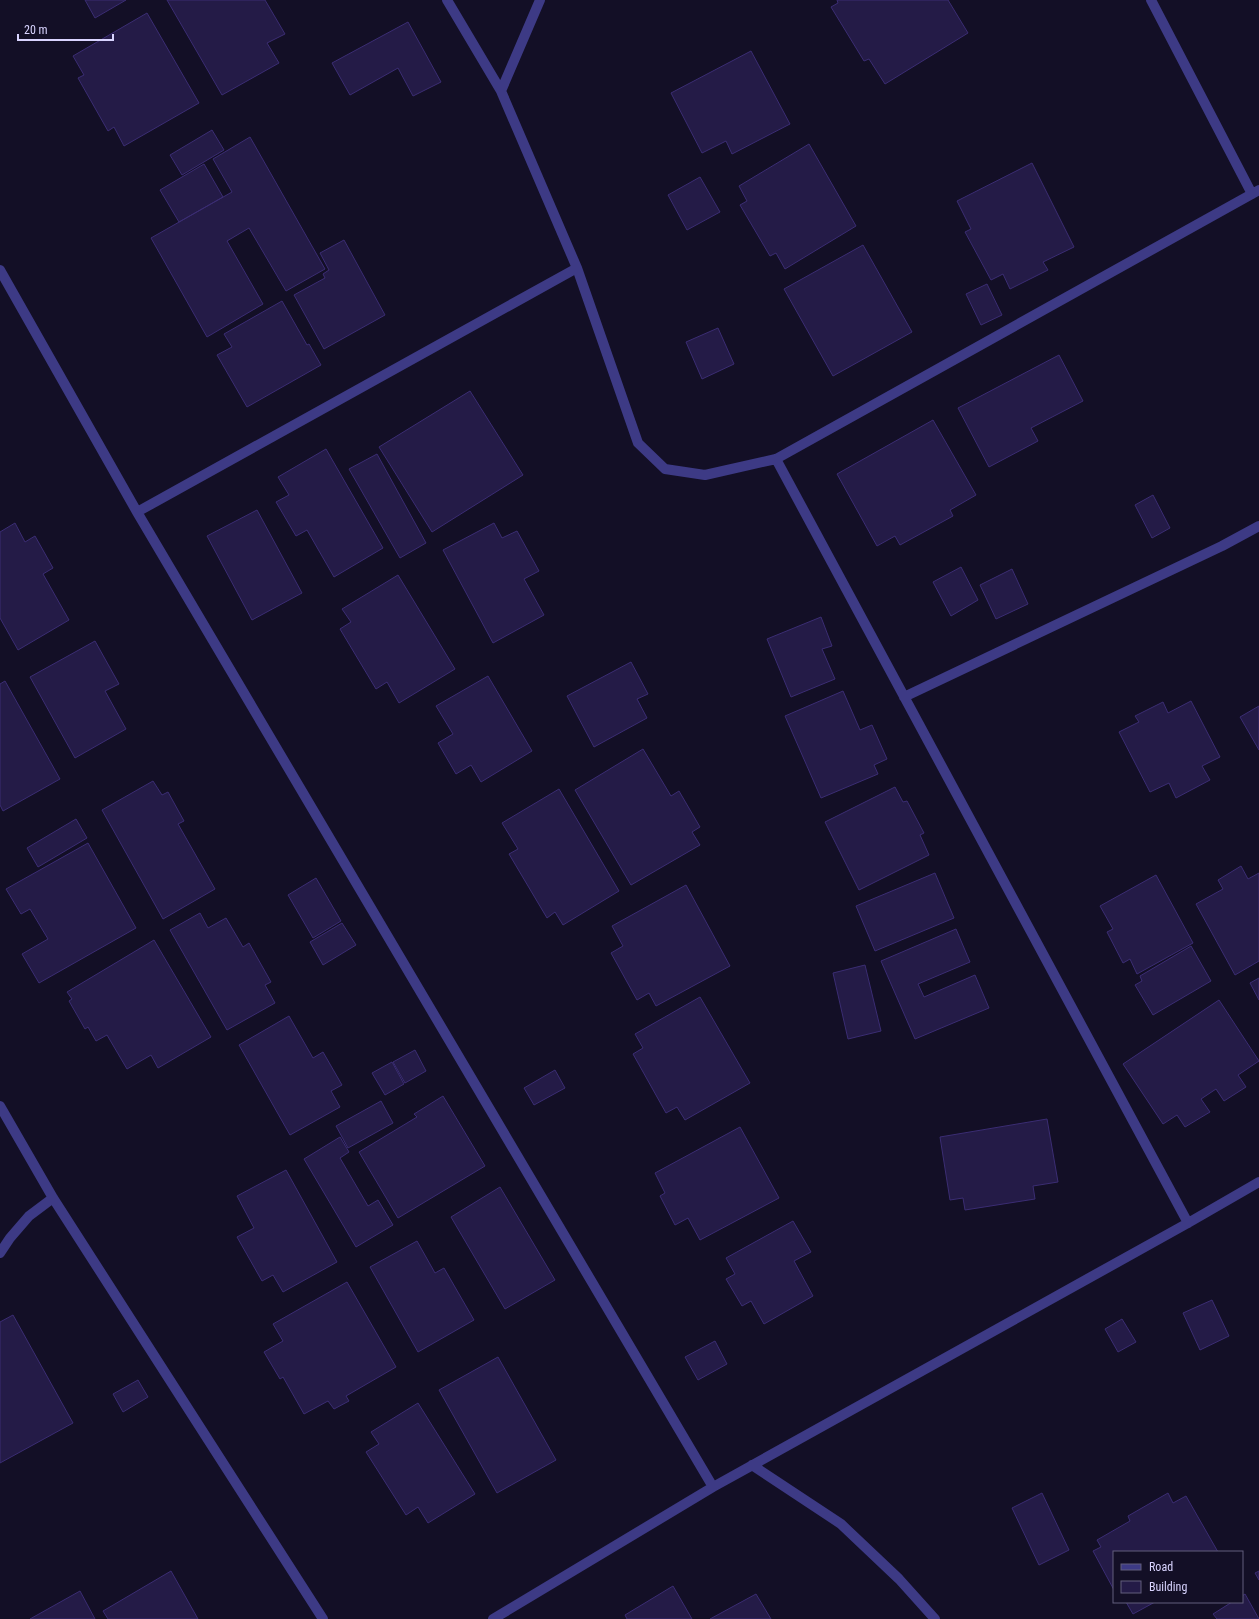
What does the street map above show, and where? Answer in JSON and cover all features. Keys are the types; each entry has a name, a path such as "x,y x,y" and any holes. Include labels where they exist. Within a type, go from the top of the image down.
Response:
{"street":[{"path":"447,0 501,91 577,268 638,443 665,469 705,475 776,460 1255,192 1151,0"},
{"path":"501,91 540,0"},
{"path":"137,512 577,268"},
{"path":"0,270 137,512 713,1487"},
{"path":"776,460 1188,1223"},
{"path":"904,697 1208,552 1259,526"},
{"path":"0,1106 53,1198 323,1619"},
{"path":"492,1619 713,1487 1259,1182"},
{"path":"0,1252 29,1216 53,1198"},
{"path":"752,1465 841,1524 899,1578 935,1619"}],"building":[{"path":"85,0 126,0 95,18"},
{"path":"167,0 265,0 285,34 267,43 279,63 222,95"},
{"path":"837,0 948,0 968,33 885,84 869,59 864,61 831,7 838,3"},
{"path":"147,13 199,103 124,146 114,127 108,131 78,78 84,75 73,56"},
{"path":"408,22 441,82 413,96 398,68 350,95 332,63"},
{"path":"751,51 790,124 732,154 726,141 702,153 671,93"},
{"path":"212,130 224,150 182,175 170,155"},
{"path":"250,137 325,269 286,291 249,228 227,241 263,304 207,337 151,238 232,192 213,159"},
{"path":"809,144 856,226 785,269 776,253 770,256 740,205 747,201 739,186"},
{"path":"1032,163 1074,247 1043,262 1048,270 1010,289 1003,274 991,280 965,232 971,229 957,201"},
{"path":"204,164 223,197 179,222 160,190"},
{"path":"700,177 720,212 687,230 668,195"},
{"path":"344,240 385,315 324,349 294,295 325,278 323,274 329,270 320,253"},
{"path":"863,245 912,332 833,376 784,289"},
{"path":"987,284 1002,315 981,325 966,294"},
{"path":"282,301 307,345 309,344 321,365 247,407 217,355 232,347 224,334"},
{"path":"718,328 734,364 702,379 686,342"},
{"path":"1059,355 1083,401 1031,428 1038,441 989,467 958,408"},
{"path":"470,391 523,475 432,532 379,447"},
{"path":"933,420 976,495 950,510 953,516 900,545 895,536 877,546 837,474"},
{"path":"326,449 383,548 334,577 307,530 296,536 276,502 289,495 278,477"},
{"path":"377,454 426,543 400,558 349,469"},
{"path":"1153,495 1170,528 1152,538 1135,505"},
{"path":"257,510 302,593 252,620 207,536"},
{"path":"15,523 25,542 35,536 53,568 43,574 69,620 18,650 0,618 0,532"},
{"path":"494,523 502,538 517,531 539,571 524,579 544,615 493,643 443,550"},
{"path":"961,567 978,600 951,616 933,582"},
{"path":"1012,569 1028,604 996,619 980,585"},
{"path":"398,575 455,669 399,703 387,682 376,689 340,629 351,622 342,609"},
{"path":"821,617 832,646 822,649 835,679 791,697 767,639"},
{"path":"95,641 119,684 105,691 126,729 75,758 30,677"},
{"path":"631,662 648,694 637,699 647,718 594,747 567,696"},
{"path":"488,676 532,751 481,782 471,765 456,774 438,743 453,734 436,706"},
{"path":"5,681 60,779 3,811 0,805 0,684"},
{"path":"843,691 860,730 872,725 887,759 874,765 878,774 821,798 785,716"},
{"path":"1191,701 1220,757 1202,766 1210,780 1176,798 1169,783 1150,792 1119,732 1139,722 1135,716 1163,702 1168,713"},
{"path":"1259,706 1259,750 1240,717"},
{"path":"643,749 671,796 679,791 700,827 692,832 700,845 631,885 575,790"},
{"path":"153,781 162,795 168,792 184,821 178,824 215,889 163,919 102,810"},
{"path":"895,787 903,802 907,801 924,833 920,835 929,855 859,890 825,822"},
{"path":"559,789 619,891 563,925 555,912 547,918 509,854 518,849 502,823"},
{"path":"76,819 87,838 38,867 27,848"},
{"path":"88,843 136,928 39,983 22,954 48,939 30,909 21,914 6,889"},
{"path":"1241,866 1248,879 1259,873 1259,961 1235,975 1196,904 1223,889 1218,880"},
{"path":"935,873 954,918 875,951 856,906"},
{"path":"1156,875 1193,943 1137,974 1130,959 1123,963 1107,932 1113,929 1100,906"},
{"path":"316,878 341,921 313,938 288,895"},
{"path":"686,885 730,966 656,1006 649,993 637,1000 611,953 623,946 612,926"},
{"path":"200,913 208,928 226,918 243,947 249,943 271,982 265,985 275,1003 227,1030 170,930"},
{"path":"342,923 356,945 323,965 310,942"},
{"path":"956,929 970,962 918,984 924,997 975,975 989,1008 915,1039 881,961"},
{"path":"154,940 211,1037 158,1068 151,1055 127,1069 107,1035 96,1041 88,1027 85,1029 69,1001 72,999 67,992"},
{"path":"1191,946 1211,981 1153,1015 1135,985 1142,981 1140,976"},
{"path":"865,965 881,1031 848,1039 833,973"},
{"path":"1259,978 1259,1000 1250,983"},
{"path":"700,997 750,1083 685,1120 677,1107 666,1113 633,1054 643,1048 635,1034"},
{"path":"1219,1000 1259,1061 1238,1075 1246,1087 1224,1101 1216,1089 1201,1099 1210,1112 1185,1127 1177,1115 1163,1124 1123,1064"},
{"path":"289,1016 313,1058 323,1052 342,1085 331,1091 340,1107 290,1135 239,1045"},
{"path":"415,1050 426,1071 405,1083 393,1062"},
{"path":"392,1062 404,1084 385,1095 372,1073"},
{"path":"555,1070 565,1088 534,1105 524,1088"},
{"path":"443,1096 485,1166 398,1218 359,1152 417,1117 414,1114"},
{"path":"381,1101 393,1123 348,1148 336,1126"},
{"path":"1047,1119 1058,1182 1033,1186 1035,1199 965,1210 963,1198 950,1200 940,1137"},
{"path":"740,1127 779,1198 700,1240 688,1218 675,1225 660,1196 665,1193 655,1173"},
{"path":"340,1137 349,1152 340,1158 368,1206 378,1200 393,1225 356,1247 304,1159"},
{"path":"286,1170 337,1262 283,1292 273,1275 262,1281 237,1237 254,1228 237,1196"},
{"path":"500,1187 555,1280 505,1309 451,1217"},
{"path":"793,1221 811,1252 794,1261 813,1296 764,1324 751,1301 742,1306 726,1279 735,1274 726,1258"},
{"path":"417,1241 435,1273 444,1268 474,1320 418,1352 370,1267"},
{"path":"347,1282 396,1367 346,1396 349,1401 334,1409 328,1401 304,1414 283,1377 280,1379 264,1352 283,1341 273,1324"},
{"path":"1212,1300 1229,1336 1200,1350 1183,1313"},
{"path":"13,1315 73,1423 0,1463 0,1322"},
{"path":"1122,1319 1136,1342 1118,1352 1105,1329"},
{"path":"715,1341 727,1364 698,1380 685,1357"},
{"path":"498,1357 556,1460 497,1493 439,1390"},
{"path":"138,1380 148,1397 123,1412 113,1394"},
{"path":"418,1403 475,1494 428,1523 418,1507 406,1515 366,1452 379,1444 371,1432"},
{"path":"1042,1493 1069,1550 1039,1565 1012,1508"},
{"path":"1168,1493 1173,1503 1186,1496 1217,1551 1113,1551 1113,1588 1093,1551 1101,1547 1097,1540 1130,1521 1128,1516"},
{"path":"171,1571 198,1619 108,1619 103,1611"},
{"path":"1259,1571 1259,1580 1255,1573"},
{"path":"673,1586 692,1619 627,1619 625,1615"},
{"path":"80,1591 95,1619 30,1619"},
{"path":"756,1594 771,1619 710,1619"},
{"path":"1245,1594 1259,1619 1217,1619 1213,1614 1230,1603 1243,1603 1243,1595"},
{"path":"1127,1603 1153,1603 1133,1614"}]}
